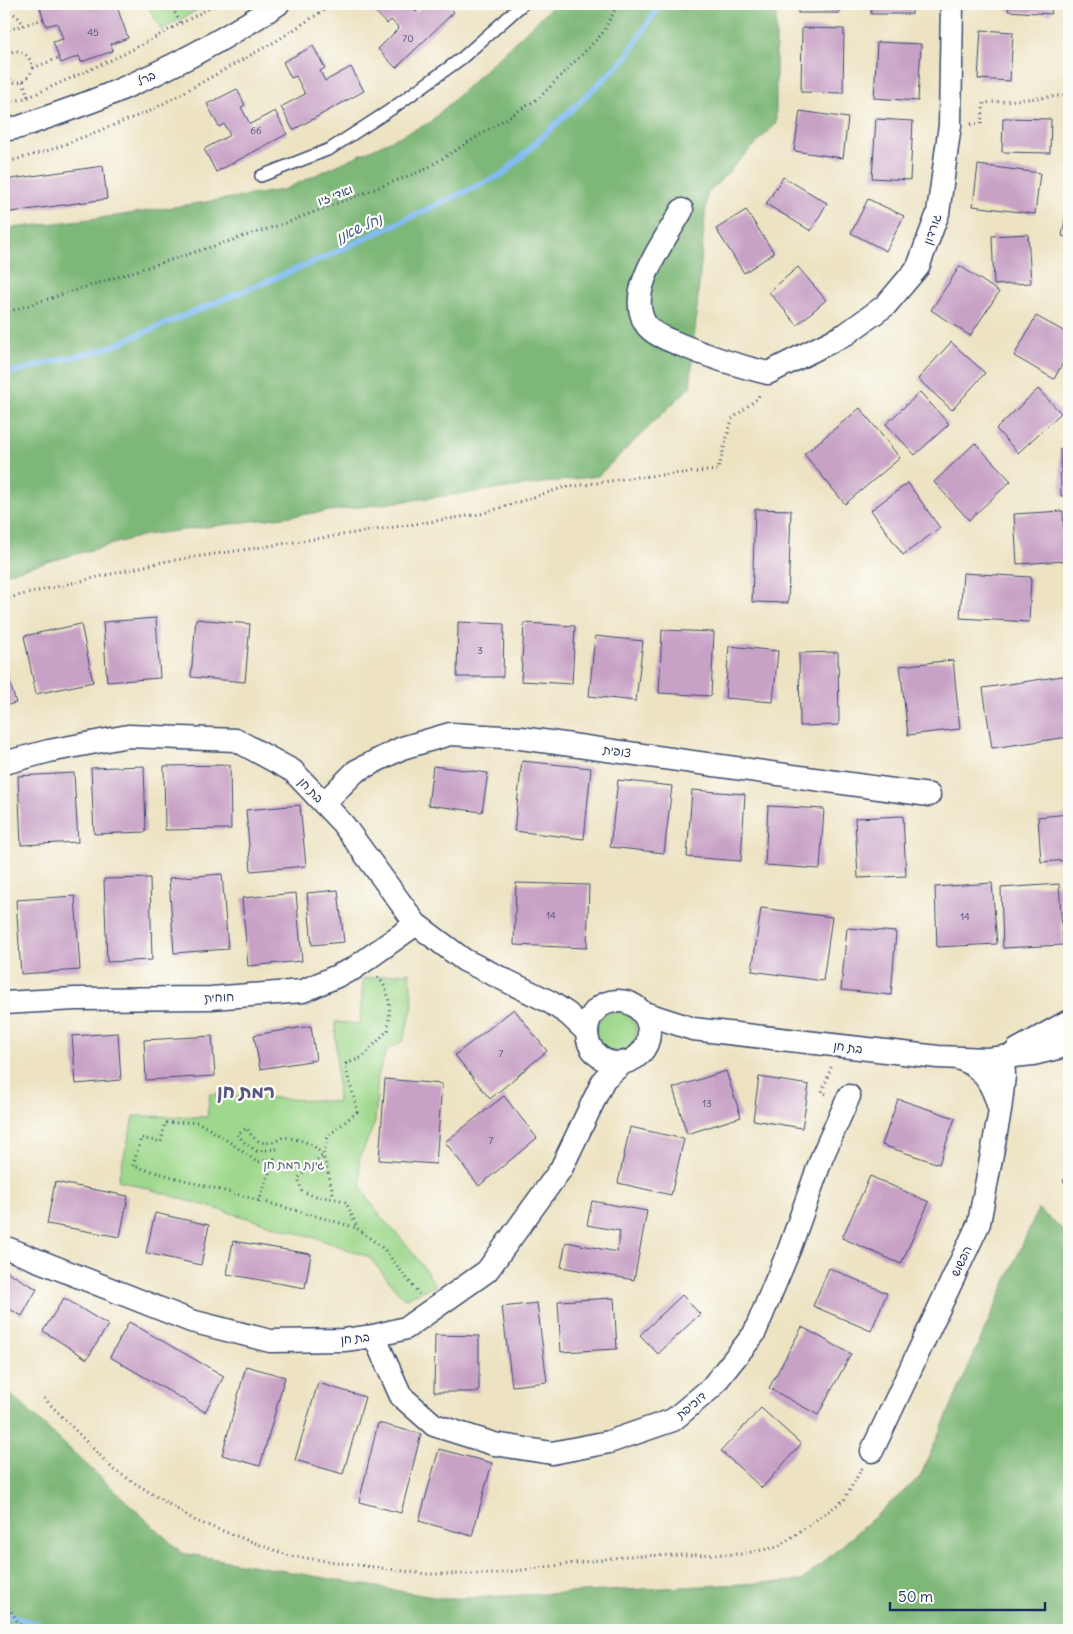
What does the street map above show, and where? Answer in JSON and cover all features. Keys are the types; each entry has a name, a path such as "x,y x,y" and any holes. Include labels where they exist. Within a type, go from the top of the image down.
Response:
{"street":[{"name":"ברל","path":"4,130 20,127 116,92 236,32 278,4"},
{"name":"גורדון","path":"768,373 846,334 886,305 918,267 938,213 950,125 952,4"},
{"path":"682,210 644,281 640,306 642,319 650,330 679,344 719,361 768,373"},
{"name":"צופית","path":"324,804 356,771 402,748 450,734 521,738 929,795"},
{"name":"בת חן","path":"4,762 49,751 128,736 236,740 293,771 344,824 416,924 464,960 550,1002 568,1014 590,1042"},
{"name":"חוחית","path":"4,1003 75,999 211,998 304,991 353,969 416,924"},
{"name":"בת חן","path":"550,1002 602,1005"},
{"path":"590,1042 602,1059 612,1063 623,1063 633,1059 647,1043 649,1032 641,1012 633,1005 623,1002 602,1005 594,1012 588,1022 590,1042 599,1073 599,1087"},
{"name":"בת חן","path":"641,1012 693,1029 960,1059 1033,1054 1069,1045"},
{"name":"בת חן","path":"1003,1057 1069,1021"},
{"name":"בת חן","path":"647,1043 669,1034 693,1029"},
{"name":"הפשוש","path":"872,1452 979,1223 1000,1111 1004,1076 1003,1057"},
{"path":"960,1059 972,1063 987,1080 1000,1111"},
{"name":"בת חן","path":"4,1247 191,1321 270,1340 344,1340 374,1336 406,1328 487,1271 561,1170 599,1087 610,1073 623,1063"},
{"name":"דוכיפת","path":"374,1336 401,1396 434,1425 494,1444 552,1453 610,1442 673,1420 711,1388 754,1334 789,1250 822,1157 847,1100"}],"lane":[{"path":"261,176 330,149 390,110 462,58 523,4"}],"path":[{"path":"170,4 181,24"},
{"path":"4,104 28,98 124,54 217,4"},
{"path":"4,164 50,150 150,111 278,40 333,4"},
{"name":"ואדי זיו","path":"4,313 283,224 424,170 539,98 602,34 618,4"},
{"path":"4,13 11,12 17,16 23,25"},
{"path":"4,31 44,19"},
{"path":"4,58 10,52 21,51 29,57 34,68"},
{"path":"4,76 13,82 23,81 34,68 60,58"},
{"path":"23,81 28,98"},
{"path":"950,125 981,124 984,103 1069,95"},
{"path":"4,598 162,562 482,514 562,488 637,477 718,470 732,419 758,398 768,373"},
{"path":"365,961 386,986 390,1003 388,1030 362,1057 346,1064 346,1078 355,1093 357,1112 328,1136 323,1156 307,1167 298,1179 302,1191 313,1197 334,1197 346,1202 358,1228 384,1250 431,1312"},
{"path":"839,1046 822,1092 847,1100"},
{"path":"274,1159 256,1162 228,1140 198,1122 165,1123 161,1142 141,1138 133,1166 358,1228"},
{"path":"259,1202 277,1149 257,1151 244,1143 238,1134 247,1128 252,1138 261,1144 277,1142 283,1138 304,1140 316,1146 323,1156 334,1197"},
{"path":"44,1398 114,1470 196,1521 290,1556 426,1574 493,1574 628,1556 741,1554 778,1547 844,1500 872,1452"},
{"path":"4,1605 9,1608 23,1630"}],"green space":[{"path":"147,4 208,4 161,30"},
{"path":"555,4 776,4 776,123 707,194 690,387 598,476 145,535 4,574 4,229 116,216 283,190 429,123"},
{"name":"גינת רמת חן","path":"409,972 413,1005 403,1041 387,1050 378,1074 375,1122 359,1160 362,1189 380,1216 407,1245 436,1285 404,1299 369,1257 319,1239 118,1180 134,1116 207,1117 210,1094 338,1102 335,1022 360,1024 363,979"},
{"path":"620,1012 627,1015 633,1021 636,1032 635,1040 627,1049 620,1052 612,1052 605,1049 597,1040 596,1028 599,1021 608,1013"},
{"path":"1038,1209 1069,1235 1069,1630 4,1630 4,1388 182,1553 445,1599 802,1581 920,1477"}],"building":[{"path":"116,4 128,38 111,44 113,51 81,62 79,56 61,63 53,42 63,39 57,23 46,26 39,5"},
{"path":"408,4 416,12 425,4 447,4 454,12 396,68 378,49 399,28 391,20 387,24 369,5"},
{"path":"798,4 839,4 839,13 798,13"},
{"path":"871,4 912,4 912,14 871,14"},
{"path":"1009,4 1052,4 1051,14 1008,11"},
{"path":"802,28 844,29 843,93 801,92"},
{"path":"981,30 1013,32 1010,81 978,79"},
{"path":"877,42 921,44 918,101 874,98"},
{"path":"313,46 325,68 320,71 325,81 351,67 364,91 293,130 281,107 305,94 296,76 291,78 283,62"},
{"path":"237,89 245,105 241,107 250,124 275,111 287,134 216,172 204,149 230,135 224,124 219,127 207,104"},
{"path":"800,111 848,118 843,158 794,151"},
{"path":"1003,118 1051,119 1050,153 1002,152"},
{"path":"876,119 913,121 910,180 872,178"},
{"path":"978,165 1040,173 1035,214 973,206"},
{"path":"103,166 107,199 4,213 4,180"},
{"path":"783,177 827,203 811,231 766,204"},
{"path":"868,199 904,216 886,251 851,233"},
{"path":"1069,203 1069,238 1062,236"},
{"path":"746,210 774,253 744,273 716,229"},
{"path":"1028,234 1031,283 994,285 992,236"},
{"path":"960,266 999,292 970,336 931,310"},
{"path":"798,267 826,300 797,325 769,292"},
{"path":"1036,316 1069,334 1069,352 1054,379 1014,356"},
{"path":"951,342 985,373 952,410 918,379"},
{"path":"1038,389 1061,413 1018,453 996,429"},
{"path":"920,392 949,424 915,455 886,424"},
{"path":"860,408 900,458 845,504 804,454"},
{"path":"975,443 1011,481 969,520 934,482"},
{"path":"1060,449 1069,449 1069,496 1061,496"},
{"path":"908,483 940,528 903,555 871,510"},
{"path":"755,509 791,510 788,603 752,602"},
{"path":"1063,511 1065,561 1017,564 1014,514"},
{"path":"963,573 1031,577 1029,622 960,618"},
{"path":"156,618 160,678 107,682 103,622"},
{"path":"196,619 250,624 245,682 191,677"},
{"path":"458,622 504,624 503,677 457,677"},
{"path":"524,623 575,626 572,684 521,681"},
{"path":"81,624 93,682 36,694 24,636"},
{"path":"662,630 714,632 711,696 659,693"},
{"path":"595,636 643,641 636,701 589,696"},
{"path":"729,646 778,651 773,702 725,698"},
{"path":"838,652 839,725 800,726 799,653"},
{"path":"953,660 960,729 908,735 900,666"},
{"path":"4,663 16,703 4,706"},
{"path":"1069,675 1069,737 992,748 983,688"},
{"path":"522,761 591,768 584,839 514,831"},
{"path":"230,765 231,829 165,830 164,766"},
{"path":"144,766 146,832 94,834 91,768"},
{"path":"433,766 488,773 482,812 428,805"},
{"path":"74,773 78,842 21,845 18,776"},
{"path":"618,780 672,786 664,853 610,847"},
{"path":"692,790 745,794 741,861 687,857"},
{"path":"300,805 306,866 251,871 246,810"},
{"path":"768,806 824,809 820,869 765,865"},
{"path":"1069,814 1069,860 1041,862 1038,817"},
{"path":"903,816 906,876 858,878 855,818"},
{"path":"222,874 228,949 174,953 169,878"},
{"path":"150,878 152,960 107,962 104,879"},
{"path":"516,883 589,885 587,948 514,945"},
{"path":"992,883 997,944 937,947 935,887"},
{"path":"1059,884 1063,945 1003,948 1001,888"},
{"path":"338,890 344,942 312,945 307,893"},
{"path":"296,893 302,961 248,966 242,898"},
{"path":"75,896 80,970 21,974 16,900"},
{"path":"761,908 832,917 823,981 752,971"},
{"path":"847,928 896,932 891,995 841,990"},
{"path":"514,1009 547,1051 490,1099 455,1055"},
{"path":"311,1026 316,1060 260,1069 254,1035"},
{"path":"118,1033 121,1080 76,1084 72,1036"},
{"path":"212,1036 215,1076 146,1080 144,1040"},
{"path":"726,1071 741,1117 687,1134 673,1088"},
{"path":"759,1077 809,1085 802,1128 753,1120"},
{"path":"385,1079 442,1084 436,1164 379,1160"},
{"path":"504,1096 537,1138 479,1186 445,1142"},
{"path":"898,1099 955,1118 939,1164 882,1145"},
{"path":"630,1127 684,1139 671,1195 618,1183"},
{"path":"1069,1174 1069,1187 1063,1181"},
{"path":"870,1176 929,1202 901,1264 842,1238"},
{"path":"55,1182 128,1196 120,1237 47,1224"},
{"path":"592,1201 647,1211 634,1280 561,1267 566,1242 617,1252 620,1231 587,1225"},
{"path":"155,1213 209,1225 201,1265 146,1253"},
{"path":"233,1241 311,1254 305,1288 227,1274"},
{"path":"829,1268 887,1293 871,1331 813,1306"},
{"path":"4,1270 37,1289 22,1316 4,1306"},
{"path":"682,1295 700,1314 658,1354 640,1335"},
{"path":"64,1298 108,1325 87,1359 43,1331"},
{"path":"614,1298 617,1349 561,1352 558,1301"},
{"path":"537,1303 547,1382 512,1386 502,1307"},
{"path":"129,1322 224,1376 205,1412 110,1357"},
{"path":"802,1327 851,1354 818,1415 769,1388"},
{"path":"435,1335 479,1336 479,1392 434,1392"},
{"path":"246,1366 285,1377 260,1466 222,1455"},
{"path":"318,1383 365,1397 343,1474 295,1460"},
{"path":"761,1408 801,1444 762,1488 721,1451"},
{"path":"378,1423 421,1434 401,1513 359,1502"},
{"path":"439,1449 492,1463 472,1536 419,1521"}],"waterway":[{"name":"נחל שאנן","path":"4,374 105,349 323,258 503,174 626,58 660,4"},
{"path":"4,1614 57,1630"}],"district":[{"name":"רמת חן","path":"246,1091"}]}
